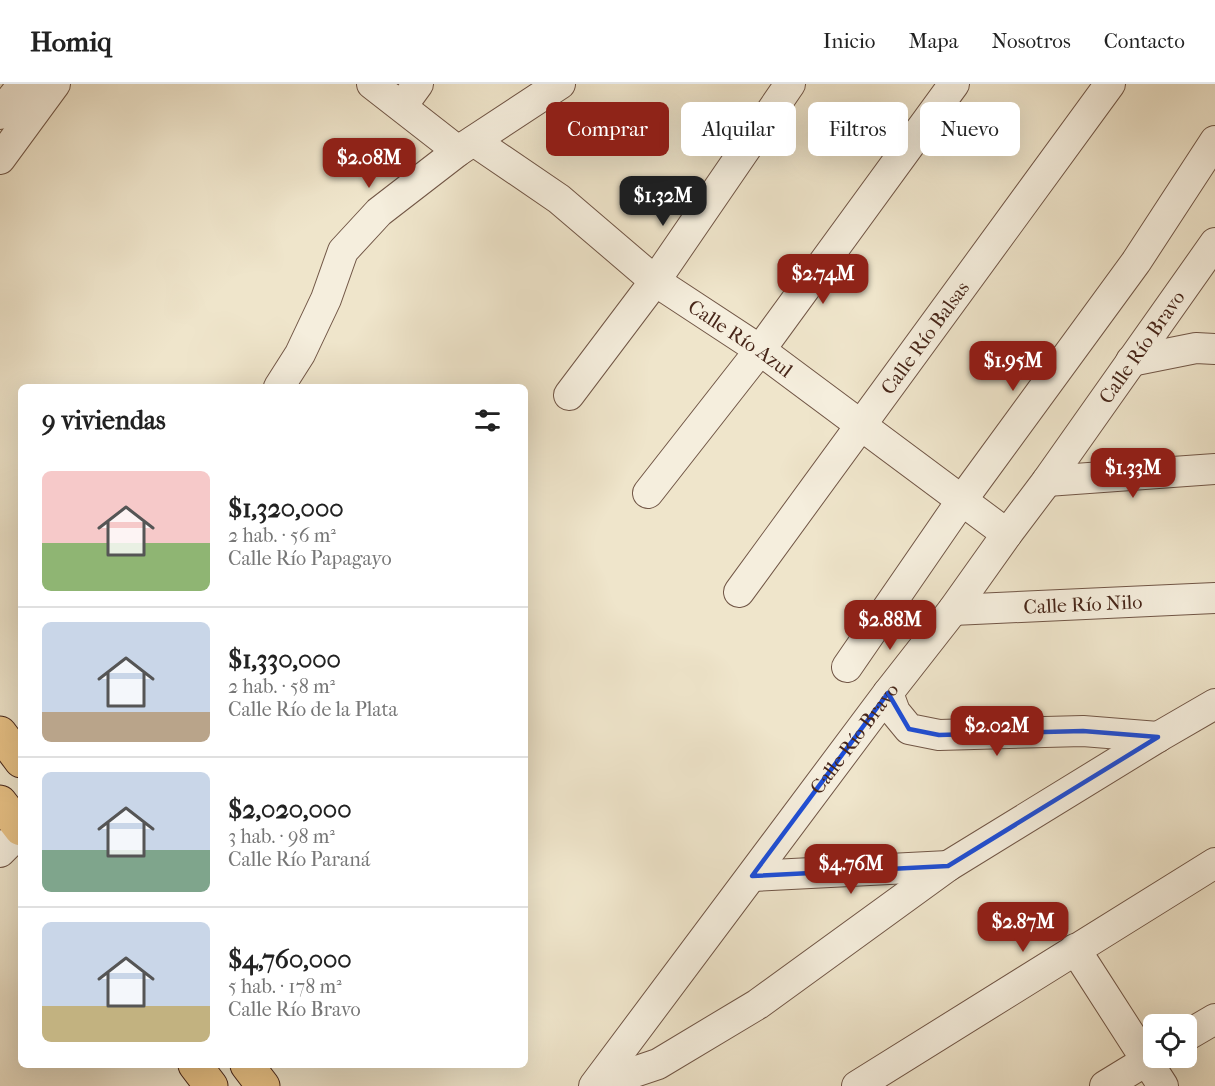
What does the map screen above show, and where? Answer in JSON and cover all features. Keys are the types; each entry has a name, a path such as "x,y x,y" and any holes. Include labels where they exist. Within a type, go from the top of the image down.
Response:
{"main road":[{"path":"0,733 18,757"},
{"path":"0,785 10,793 18,789"},
{"path":"0,802 18,826"},
{"path":"197,1068 211,1086"},
{"path":"249,1068 263,1086"}],"street":[{"path":"0,114 23,84"},
{"path":"0,159 55,84"},
{"name":"Calle Río Azul","path":"372,84 410,95 466,146 559,199 655,281 760,350 1006,534"},
{"path":"281,384 300,354 326,299 343,251 379,212 466,146 560,84"},
{"path":"569,395 655,281 790,84"},
{"path":"648,492 760,350 954,84"},
{"name":"Calle Río Balsas","path":"739,592 1110,84"},
{"path":"847,667 962,500 1136,262 1215,141"},
{"name":"Calle Río Bravo","path":"595,1085 888,693 953,610 1215,243"},
{"path":"1131,361 1196,348 1215,349"},
{"path":"1047,481 1215,469"},
{"name":"Calle Río Nilo","path":"953,610 1215,598"},
{"path":"888,693 895,712 909,729 939,735 1083,731 1158,736"},
{"path":"595,1085 658,1064 758,1004 948,866 1158,736 1215,704"},
{"path":"0,852 18,833"},
{"path":"857,1086 1215,863"},
{"path":"752,876 948,866"},
{"path":"1076,949 1143,1048"},
{"path":"1197,1029 1215,1018"},
{"path":"1105,1086 1143,1062"},
{"path":"1155,1068 1163,1086"}],"highlighted area":[{"path":"888,693 909,729 939,735 1083,731 1158,737 948,866 752,876"}]}
